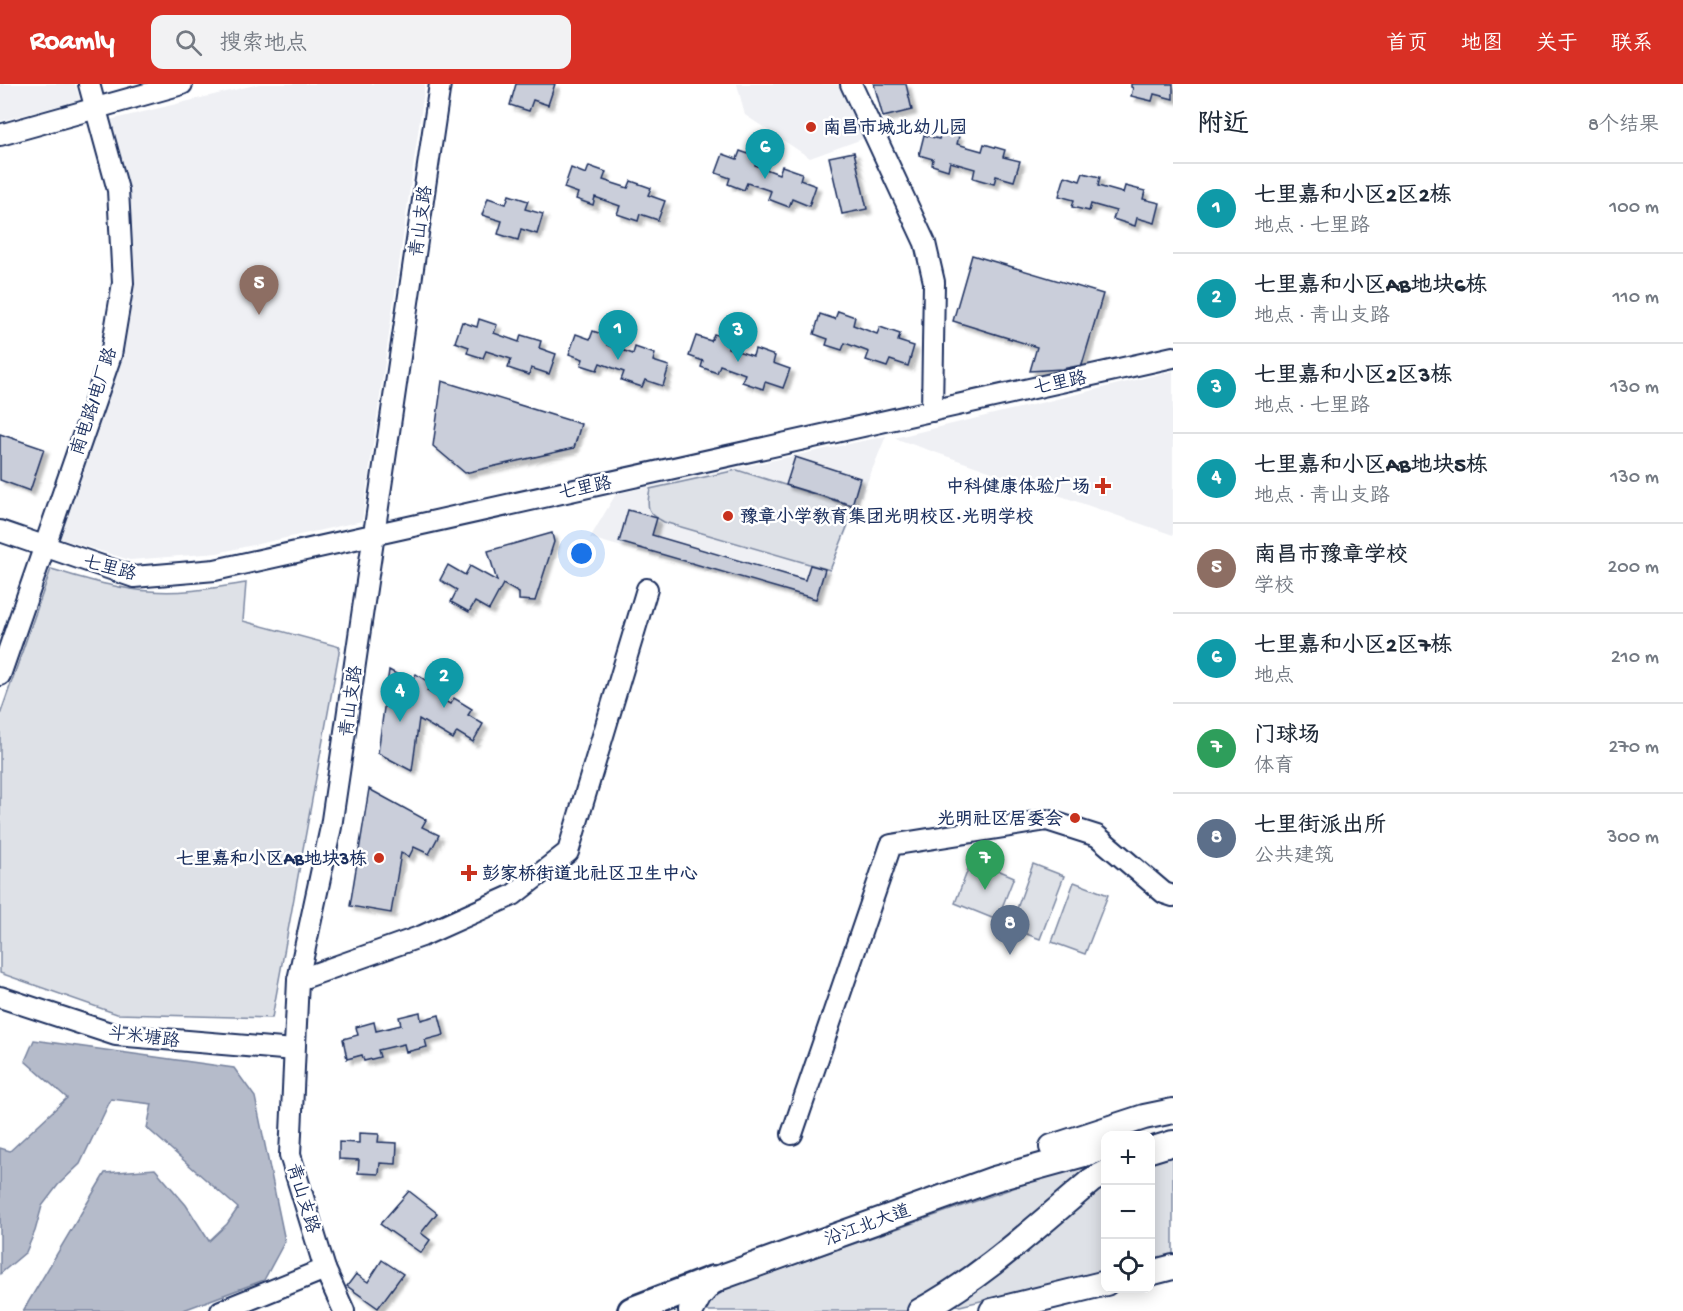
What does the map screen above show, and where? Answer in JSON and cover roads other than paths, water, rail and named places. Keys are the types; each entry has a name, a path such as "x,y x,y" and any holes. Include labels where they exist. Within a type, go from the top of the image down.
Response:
{"highway":[{"name":"沿江北大道","path":"633,1311 713,1280"}],"main road":[{"path":"852,1229 980,1170 1144,1117 1173,1111"},
{"path":"1155,1136 1173,1131"},
{"path":"1155,1148 1173,1143"},
{"name":"沿江北大道","path":"713,1280 994,1179 1101,1149"},
{"path":"920,1311 942,1299 990,1264 1092,1180 1101,1176"},
{"path":"1155,1272 1173,1267"},
{"path":"691,1311 699,1296 713,1280"},
{"path":"992,1311 1101,1284"}],"street":[{"name":"南电路/电厂路","path":"0,675 111,355 123,283 118,190 89,84"},
{"path":"0,135 182,84"},
{"name":"青山支路","path":"344,1311 325,1269 290,1155 298,980 331,827 440,84"},
{"path":"851,84 925,243 934,282 932,411"},
{"name":"七里路","path":"0,531 134,577 215,570 1173,357"},
{"path":"298,980 422,936 513,895 568,852 647,589"},
{"path":"792,1134 891,845 1047,820 1097,836 1164,893 1173,896"},
{"name":"斗米塘路","path":"0,997 116,1035 294,1050"},
{"path":"221,1311 325,1269"}],"water":[{"path":"34,1040 234,1068 255,1097 285,1241 264,1280 181,1311 23,1311 105,1173 155,1169 186,1205 209,1241 227,1224 238,1208 147,1128 152,1104 111,1099 80,1164 58,1185 42,1206 26,1252 0,1274 0,1148 10,1151 67,1098 25,1061"}],"place":[{"name":"南昌市城北幼儿园","path":"811,127"},
{"name":"七里嘉和小区2区7栋","path":"765,179"},
{"name":"南昌市豫章学校","path":"259,315"},
{"name":"七里嘉和小区2区2栋","path":"618,360"},
{"name":"七里嘉和小区2区3栋","path":"738,362"},
{"name":"中科健康体验广场","path":"1103,486"},
{"name":"豫章小学教育集团光明校区·光明学校","path":"728,516"},
{"name":"七里嘉和小区AB地块6栋","path":"444,708"},
{"name":"七里嘉和小区AB地块5栋","path":"400,722"},
{"name":"光明社区居委会","path":"1075,818"},
{"name":"七里嘉和小区AB地块3栋","path":"379,858"},
{"name":"彭家桥街道北社区卫生中心","path":"469,873"},
{"name":"门球场","path":"985,890"},
{"name":"七里街派出所","path":"1010,955"}]}
